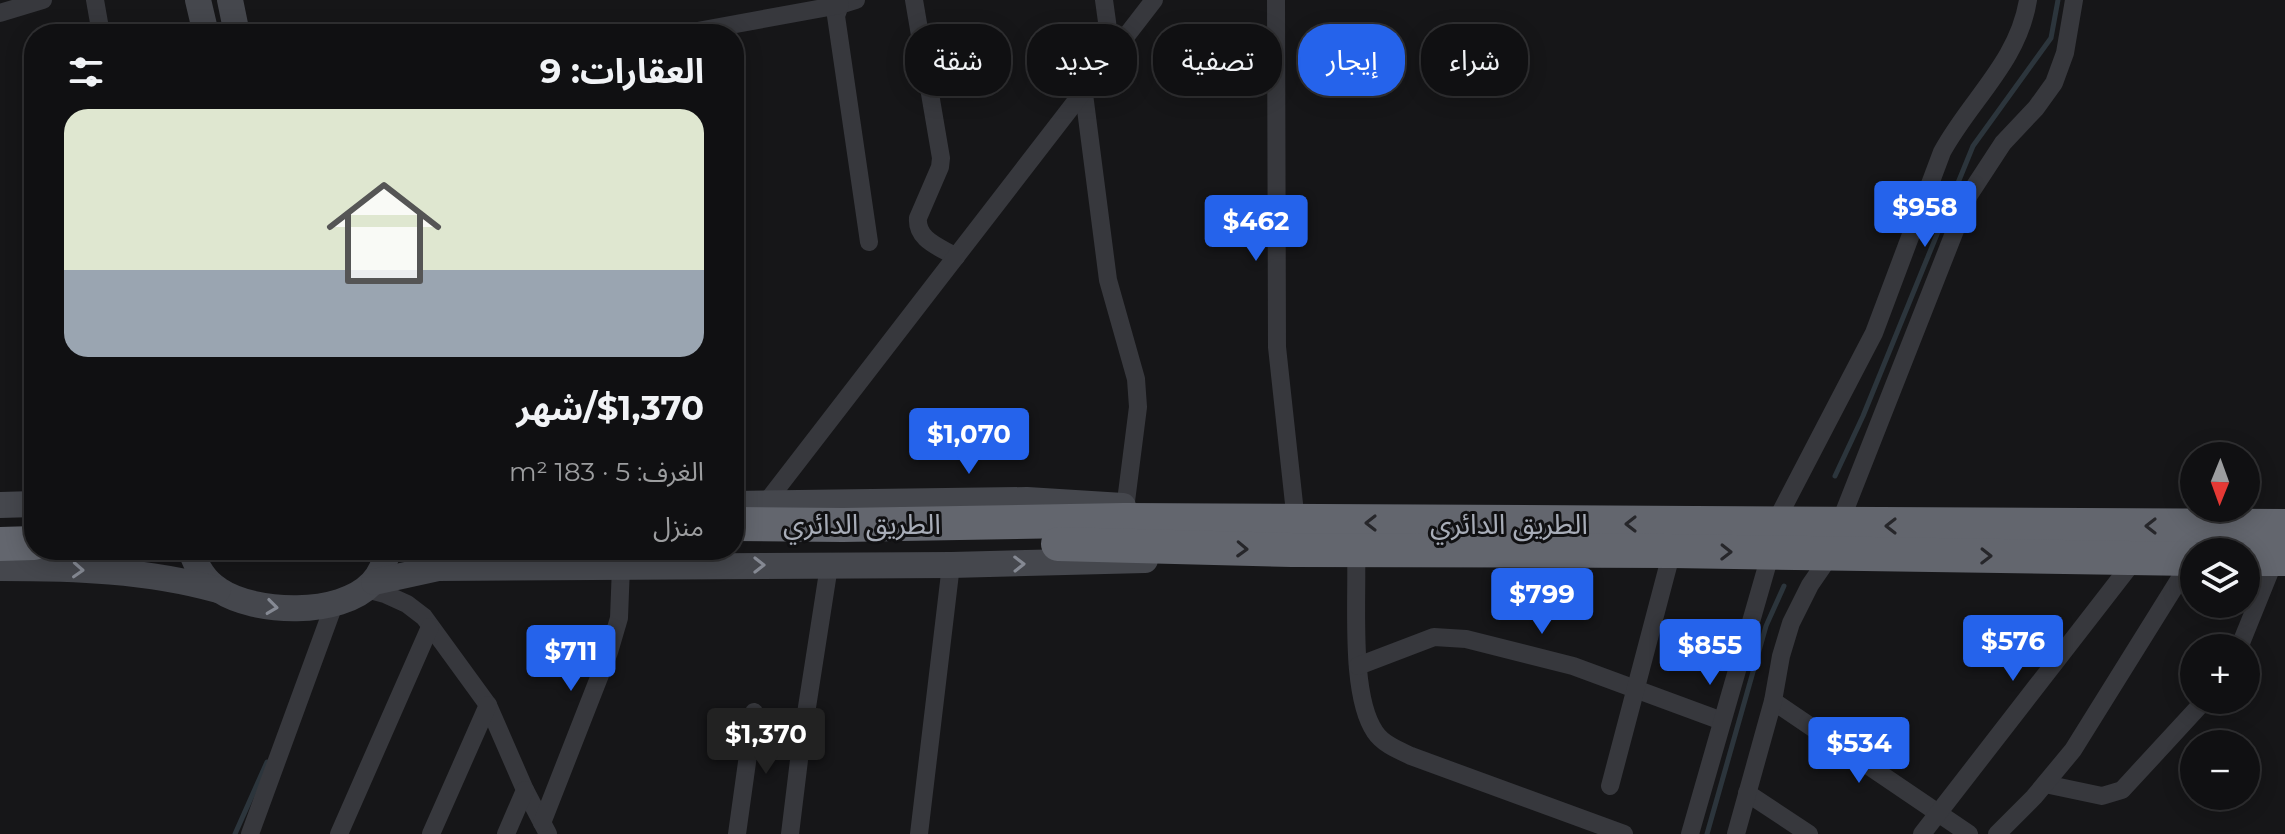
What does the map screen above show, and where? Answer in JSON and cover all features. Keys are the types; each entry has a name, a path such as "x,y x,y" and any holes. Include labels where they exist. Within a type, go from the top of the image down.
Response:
{"highway":[{"name":"الطريق الدائري","path":"744,541 1081,532 1124,513 1193,534 1296,522 1772,539 2285,526"},
{"path":"0,525 24,524"},
{"name":"الطريق الدائري","path":"744,524 1193,534 1356,551 1672,551 1772,539"},
{"name":"الطريق الدائري","path":"1835,539 2180,559"},
{"path":"0,544 24,543"}],"street":[{"path":"0,13 43,0"},
{"path":"95,0 99,24"},
{"path":"198,0 204,24"},
{"path":"230,0 235,24"},
{"path":"914,0 941,158 918,225 923,237 956,257"},
{"path":"1104,0 1107,24"},
{"path":"1137,24 1154,0"},
{"path":"1276,0 1277,347 1296,522"},
{"path":"1690,834 1772,539 1874,333 1942,152 1953,131 1998,74 2010,52 2028,0"},
{"path":"1736,834 1791,623 1835,539 1969,195 2003,143 2036,108 2054,83 2065,53 2074,0"},
{"path":"734,24 848,2"},
{"path":"848,2 836,16 869,242"},
{"path":"765,504 1082,96"},
{"path":"744,504 1027,500 1124,513 1136,435 1136,379 1108,280 1084,96"},
{"path":"0,505 24,504"},
{"path":"0,568 133,573 182,580 218,590 236,599 275,608 316,607 406,573 438,568 1127,562 1154,558 1193,534"},
{"path":"1356,551 1358,666 1364,710 1376,733 1391,747 1624,834"},
{"path":"1610,786 1672,551"},
{"path":"1922,834 2136,558"},
{"path":"2244,634 2269,559"},
{"path":"196,560 204,577 218,590"},
{"path":"370,585 385,560"},
{"path":"919,834 951,565"},
{"path":"545,828 619,618 621,566"},
{"path":"790,834 829,566"},
{"path":"1997,834 2073,750 2180,580"},
{"path":"370,585 407,604 424,617 488,705 545,828"},
{"path":"250,834 335,602"},
{"path":"339,834 430,627"},
{"path":"1358,666 1434,637 1466,639 1573,666 1722,721"},
{"path":"1773,701 1969,834"},
{"path":"431,834 488,705"},
{"path":"737,834 754,712"},
{"path":"2045,784 2102,796 2122,790 2192,714"},
{"path":"506,834 525,790"},
{"path":"1747,793 1809,834"}],"waterway":[{"path":"1835,476 1863,416 1973,146 2051,38 2058,0"},
{"path":"1707,834 1766,626 1784,586"},
{"path":"235,834 267,762"}]}
